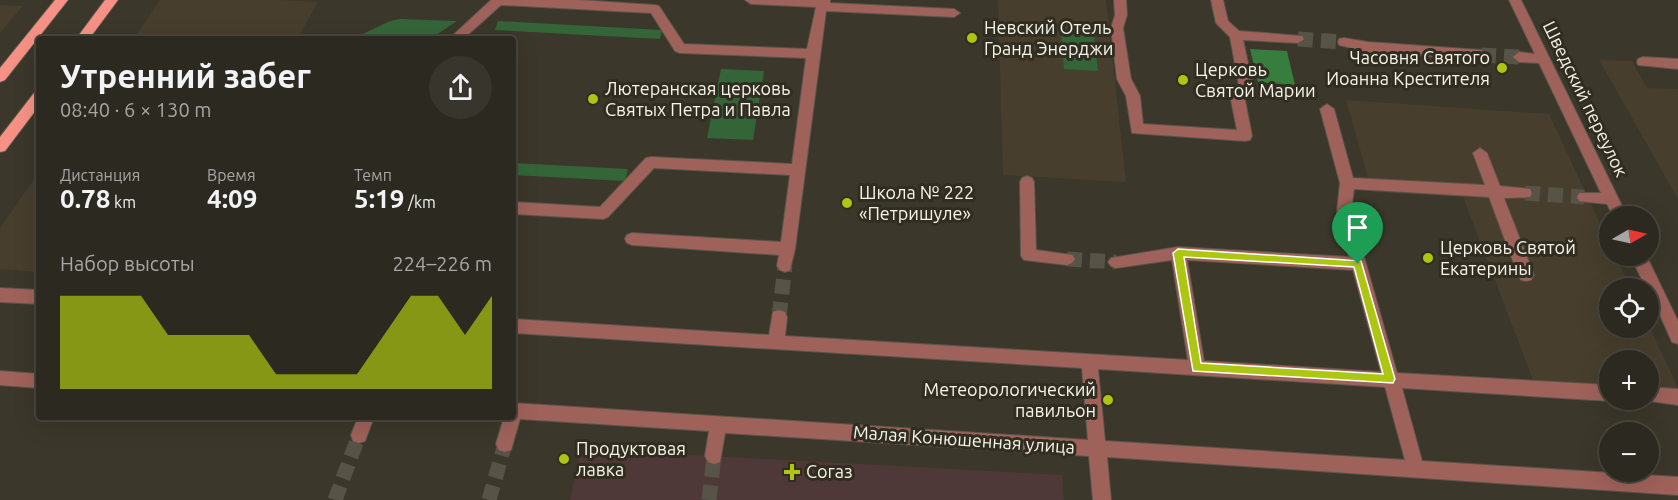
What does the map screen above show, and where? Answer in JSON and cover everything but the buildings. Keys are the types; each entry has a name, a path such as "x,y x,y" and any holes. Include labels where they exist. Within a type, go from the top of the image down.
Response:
{"main road":[{"path":"0,77 62,0"},
{"path":"84,36 112,0"},
{"path":"0,147 36,100"}],"street":[{"path":"751,0 954,13"},
{"path":"1120,0 1121,15 1117,28 1124,79 1133,96 1137,129 1245,136 1238,100 1246,86 1236,35"},
{"path":"1217,0 1222,23 1236,35 1298,39"},
{"name":"Шведский переулок","path":"1515,0 1615,206"},
{"path":"458,36 498,1 572,2 655,9 680,48 814,54"},
{"path":"785,266 818,18 824,3"},
{"path":"1344,42 1481,55"},
{"path":"1519,57 1544,59"},
{"path":"1642,62 1678,64"},
{"path":"1327,109 1347,183 1344,211 1358,264 1381,379 1408,469"},
{"path":"1480,153 1526,275"},
{"path":"516,208 603,213 651,162 798,170"},
{"path":"1027,182 1029,256 1067,259"},
{"path":"1347,183 1525,193"},
{"path":"1584,197 1611,199"},
{"path":"632,239 788,249"},
{"path":"1116,262 1178,253 1358,264"},
{"path":"1178,253 1197,368"},
{"path":"1643,266 1678,337"},
{"path":"0,295 36,297"},
{"path":"776,342 779,317"},
{"path":"516,326 1599,392"},
{"path":"1089,361 1101,498"},
{"path":"0,378 36,381"},
{"path":"1659,396 1678,397"},
{"name":"Малая Конюшенная улица","path":"516,413 718,424 1678,486"},
{"path":"359,435 365,420"},
{"path":"505,444 511,420"},
{"path":"714,456 718,424"}],"shaded area":[{"path":"160,0 318,2 299,36 135,36"},
{"path":"998,0 1106,0 1126,182 1003,175"},
{"path":"0,5 23,6 0,33"},
{"path":"1599,60 1632,61 1647,88 1678,89 1678,199"},
{"path":"1346,100 1549,114 1599,222 1599,266 1620,266 1626,278 1599,278 1599,338 1655,338 1678,388 1659,387 1659,350 1599,350 1599,384 1533,380 1463,197 1372,192"},
{"path":"36,176 36,272 0,269 0,228"},
{"name":"Согаз","path":"581,449 1062,475 1064,500 570,500"}],"green space":[{"path":"400,19 457,21 434,36 358,36 390,21"},
{"path":"498,21 662,30 660,39 495,30"},
{"path":"1061,33 1094,35 1098,71 1064,69"},
{"path":"1250,49 1287,51 1295,85 1258,82"},
{"path":"721,69 764,71 753,140 707,138"},
{"path":"516,163 628,169 625,181 516,175"}],"tunnel":[{"path":"1298,39 1344,42"},
{"path":"1481,55 1519,57"},
{"path":"1525,193 1584,197"},
{"path":"1067,259 1116,262"},
{"path":"779,317 785,266"},
{"path":"335,500 359,435"},
{"path":"489,500 505,444"},
{"path":"709,500 714,456"}],"place":[{"name":"Невский Отель Гранд Энерджи","path":"972,38"},
{"name":"Часовня Святого Иоанна Крестителя","path":"1502,68"},
{"name":"Церковь Святой Марии","path":"1183,80"},
{"name":"Лютеранская церковь Святых Петра и Павла","path":"593,99"},
{"name":"Школа № 222 «Петришуле»","path":"847,203"},
{"name":"Церковь Cвятой Екатерины","path":"1428,258"},
{"name":"Метеорологический павильон","path":"1108,400"},
{"name":"Продуктовая лавка","path":"564,459"},
{"name":"Согаз","path":"792,472"}],"route":[{"path":"1178,253 1358,264 1390,379 1197,368 1178,253"}]}
